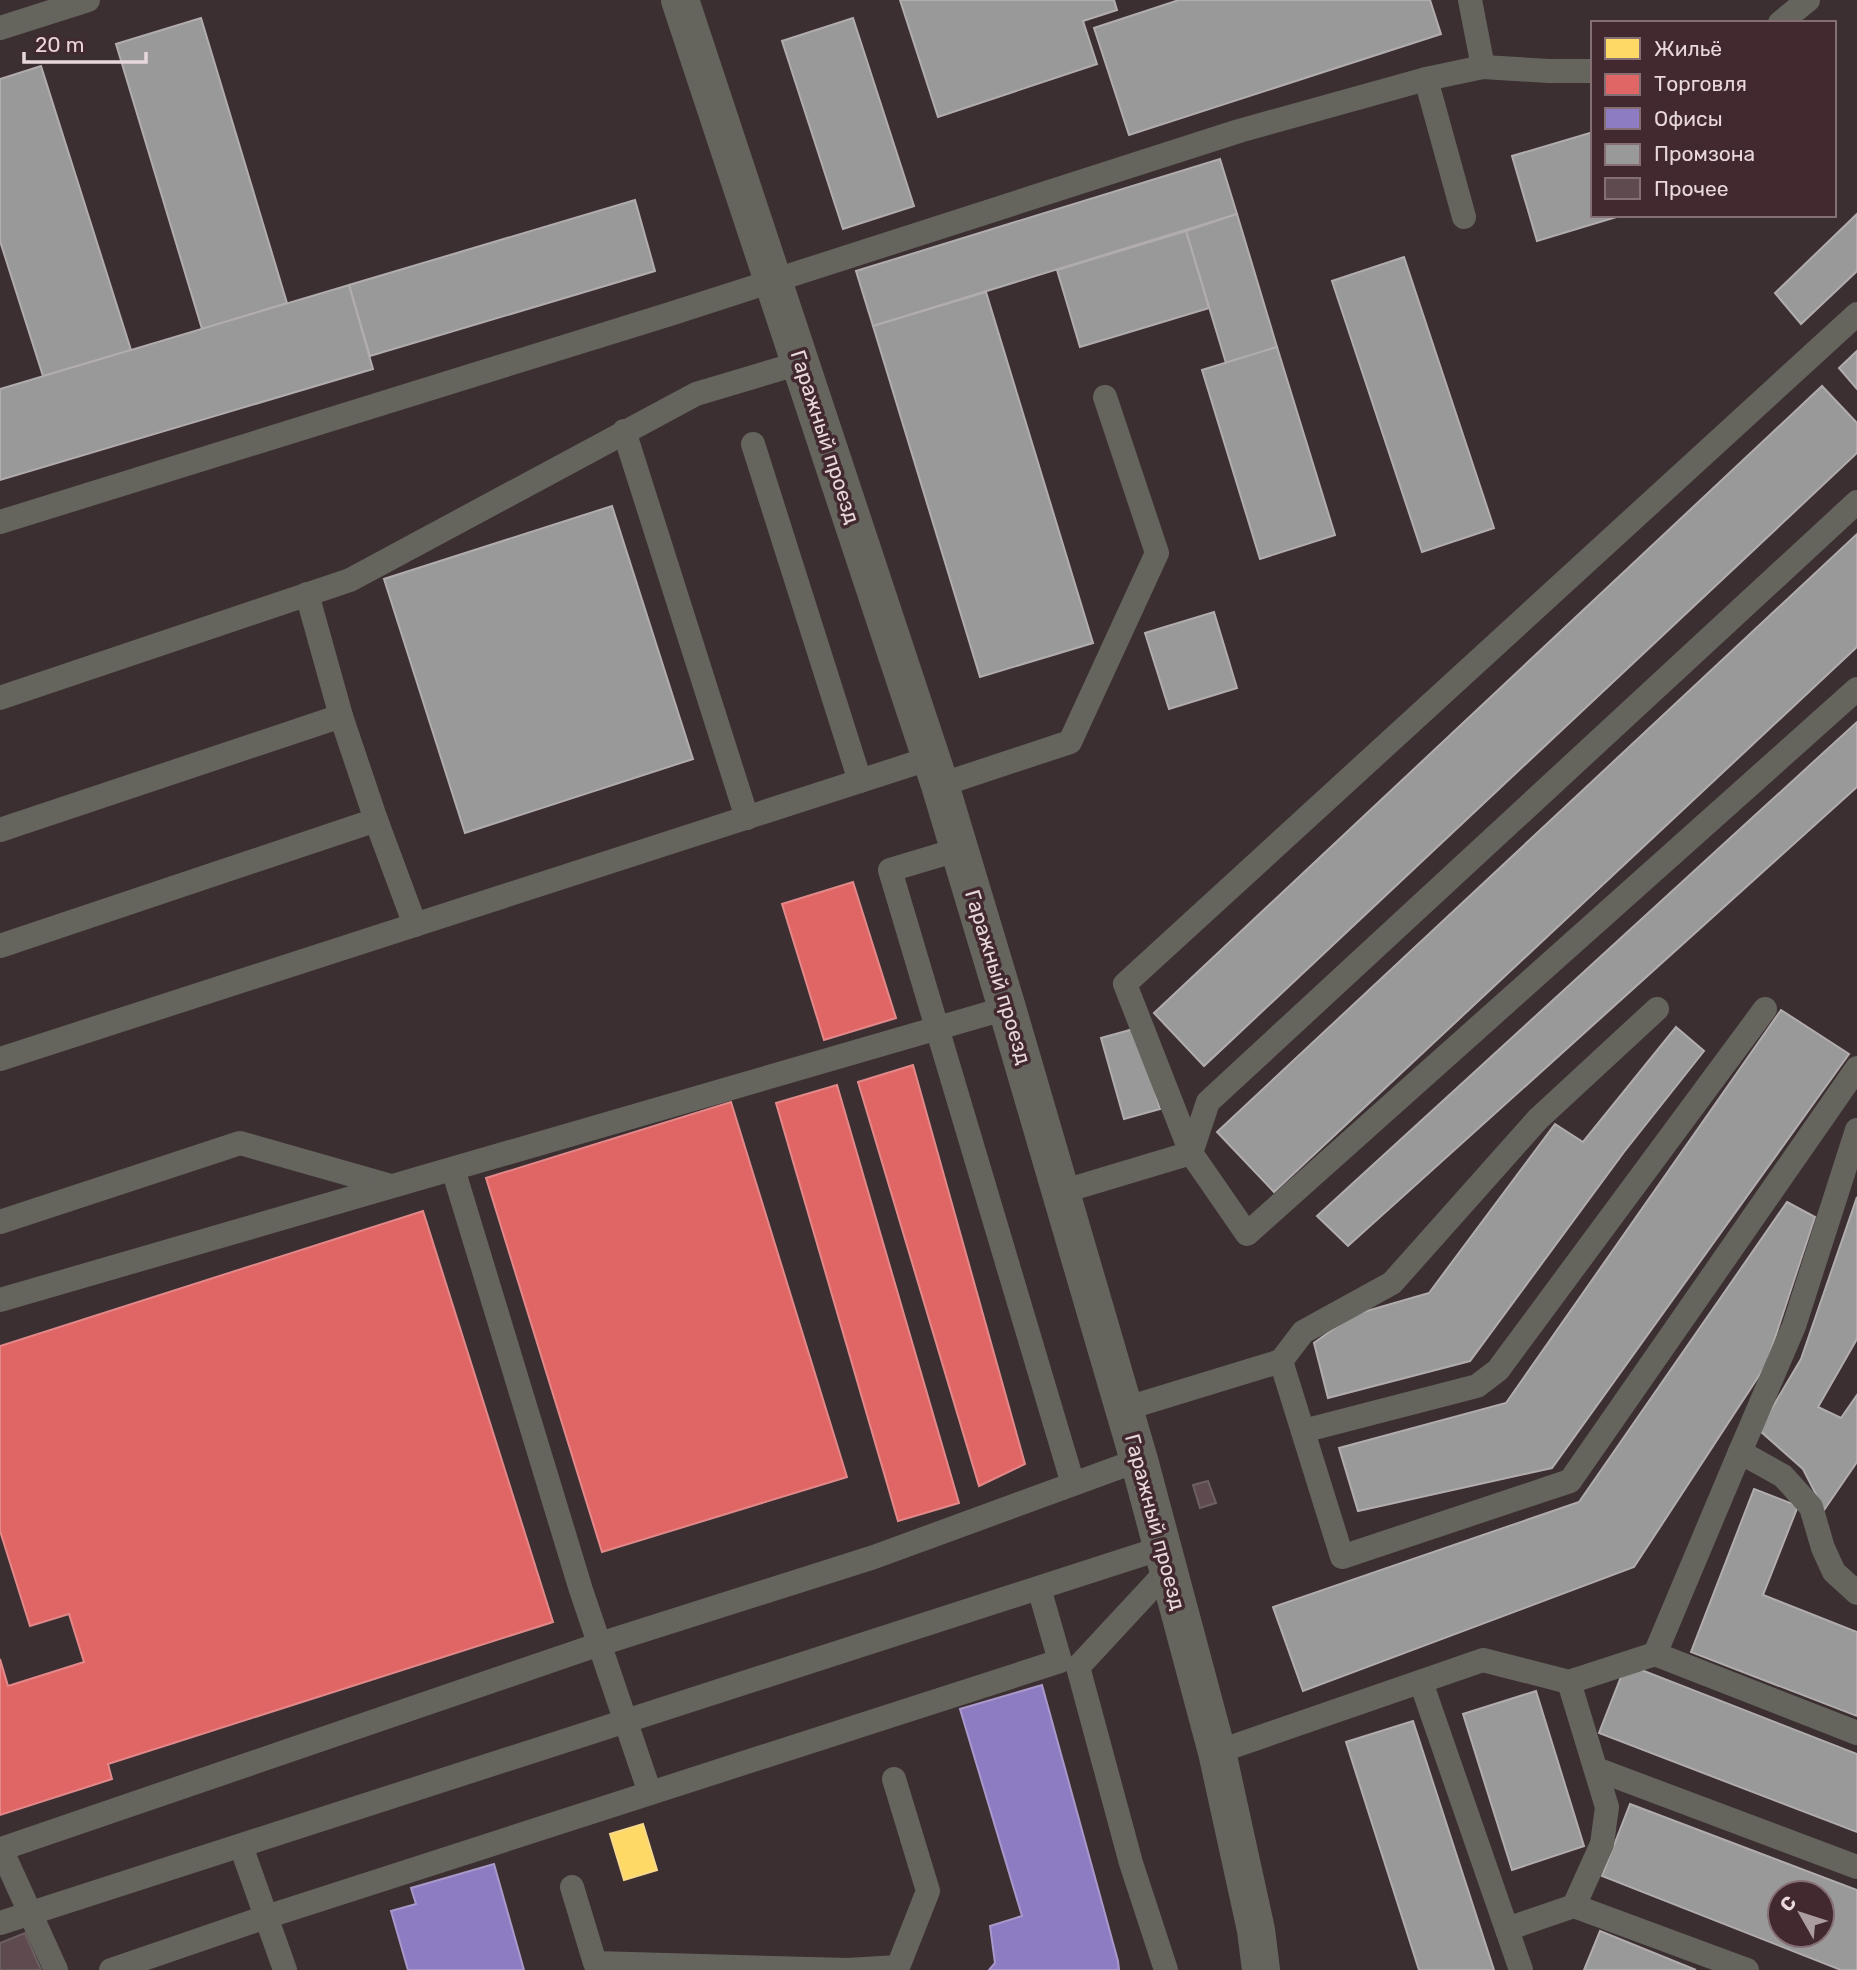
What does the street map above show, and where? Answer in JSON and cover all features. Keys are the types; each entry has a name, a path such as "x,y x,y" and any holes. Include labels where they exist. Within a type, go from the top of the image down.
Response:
{"street":[{"name":"Гаражный проезд","path":"680,0 935,771 1007,1008 1139,1460 1217,1752 1256,1930 1261,1970"}],"lane":[{"path":"0,28 88,0"},
{"path":"1470,0 1483,67"},
{"path":"1782,21 1808,0"},
{"path":"0,522 774,281 1239,131 1426,79 1483,67 1591,71"},
{"path":"1426,79 1464,217"},
{"path":"1857,314 1125,984 1191,1153 1247,1234 1857,689"},
{"path":"0,698 351,580 696,394 800,363"},
{"path":"0,1059 860,781 935,771 1070,742 1157,553 1105,397"},
{"path":"624,431 747,818"},
{"path":"753,444 860,781"},
{"path":"1191,1153 1208,1102 1857,502"},
{"path":"307,594 341,716 415,925"},
{"path":"0,830 341,716"},
{"path":"0,946 376,820"},
{"path":"960,849 890,870 1073,1484"},
{"path":"0,1300 1007,1008"},
{"path":"1124,1409 1281,1361 1303,1332 1392,1283 1538,1119 1657,1009"},
{"path":"1303,1431 1477,1386 1498,1370 1765,1009"},
{"path":"1281,1361 1342,1557 1570,1481 1857,1069"},
{"path":"1655,1654 1794,1326 1857,1130"},
{"path":"0,1222 240,1143 392,1186"},
{"path":"1061,1192 1191,1153"},
{"path":"453,1169 600,1644 650,1793"},
{"path":"1740,1452 1783,1476 1811,1507 1823,1548 1834,1572 1857,1593"},
{"path":"56,1970 1,1849 600,1644 874,1557 1139,1460"},
{"path":"0,1923 1039,1588 1165,1559"},
{"path":"1165,1559 1078,1667 1131,1863 1166,1970"},
{"path":"111,1970 266,1917 1059,1661 1039,1588"},
{"path":"1217,1752 1483,1660 1569,1682 1655,1654 1857,1733"},
{"path":"1421,1682 1521,1970"},
{"path":"1569,1682 1607,1807 1602,1844 1574,1906"},
{"path":"1596,1769 1857,1867"},
{"path":"572,1887 595,1963 847,1970 898,1967 928,1891 894,1779"},
{"path":"241,1846 285,1970"},
{"path":"1507,1929 1574,1906 1747,1970"}],"building: Жильё":[{"path":"643,1824 657,1870 624,1880 610,1834"}],"building: Торговля":[{"path":"853,882 896,1018 824,1040 782,904"},
{"path":"913,1065 1025,1464 979,1486 858,1082"},
{"path":"837,1085 959,1503 898,1521 776,1103"},
{"path":"731,1102 847,1477 602,1552 486,1178"},
{"path":"423,1211 553,1622 108,1764 112,1779 0,1815 0,1659 8,1686 84,1662 69,1614 30,1626 0,1531 0,1346"}],"building: Офисы":[{"path":"1042,1685 1119,1970 989,1970 995,1963 990,1926 1022,1916 960,1709"},
{"path":"494,1864 524,1970 408,1970 391,1911 416,1904 411,1888"}],"building: Промзона":[{"path":"900,0 1114,0 1117,10 1083,21 1097,64 938,117"},
{"path":"1179,0 1430,0 1441,34 1129,135 1094,28"},
{"path":"201,18 287,303 202,329 116,44"},
{"path":"853,18 914,206 843,229 782,41"},
{"path":"41,66 131,350 43,376 0,241 0,79"},
{"path":"1591,133 1591,217 1616,217 1537,241 1512,156"},
{"path":"1220,159 1237,214 873,326 856,271"},
{"path":"635,200 655,271 370,356 349,285"},
{"path":"1237,214 1277,347 1226,363 1186,231"},
{"path":"1857,214 1857,271 1801,324 1775,293"},
{"path":"1186,231 1209,308 1080,347 1057,270"},
{"path":"1404,257 1494,528 1422,552 1332,281"},
{"path":"349,285 373,369 0,480 0,389"},
{"path":"986,292 1093,643 980,677 873,326"},
{"path":"1277,347 1335,535 1260,559 1202,370"},
{"path":"1857,351 1857,389 1839,368"},
{"path":"1822,386 1857,423 1857,453 1204,1066 1154,1013"},
{"path":"612,506 693,759 465,833 384,579"},
{"path":"1857,534 1857,647 1274,1192 1217,1132"},
{"path":"1214,612 1237,688 1169,709 1145,633"},
{"path":"1857,722 1857,787 1348,1246 1317,1216"},
{"path":"1781,1010 1849,1054 1552,1468 1358,1511 1339,1448 1506,1403"},
{"path":"1676,1027 1704,1051 1624,1152 1470,1361 1328,1398 1314,1343 1353,1315 1429,1293 1555,1124 1583,1142"},
{"path":"1137,1028 1160,1109 1124,1119 1101,1038"},
{"path":"1857,1197 1857,1339 1818,1407 1841,1418 1857,1395 1857,1462 1824,1510 1803,1469 1759,1430 1801,1359"},
{"path":"1787,1202 1815,1217 1766,1365 1634,1567 1303,1691 1273,1607 1579,1502"},
{"path":"1754,1489 1798,1506 1763,1595 1857,1632 1857,1716 1691,1652"},
{"path":"1626,1664 1857,1754 1857,1832 1599,1733"},
{"path":"1536,1691 1584,1846 1512,1870 1463,1714"},
{"path":"1413,1721 1494,1970 1419,1970 1346,1742"},
{"path":"1630,1804 1828,1879 1766,1879 1766,1941 1602,1876"},
{"path":"1836,1882 1857,1890 1857,1970 1841,1970 1788,1949 1836,1949"},
{"path":"1600,1931 1696,1970 1584,1970"}],"building: Прочее":[{"path":"1208,1481 1216,1503 1200,1508 1193,1485"},
{"path":"25,1933 41,1970 0,1970 0,1943"}]}
